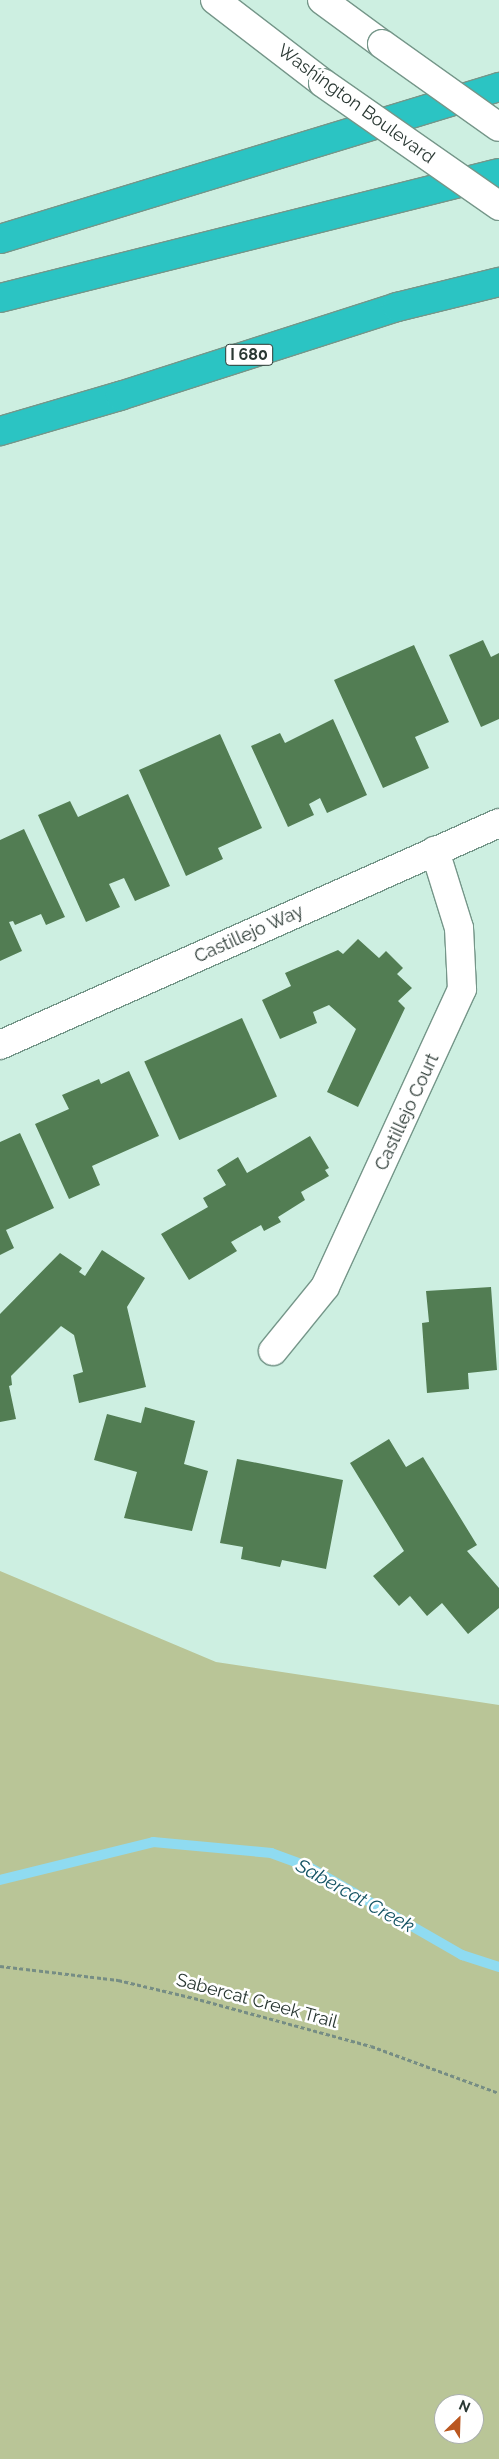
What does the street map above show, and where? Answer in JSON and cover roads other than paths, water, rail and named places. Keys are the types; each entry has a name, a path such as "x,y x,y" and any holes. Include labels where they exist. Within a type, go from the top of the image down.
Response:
{"highway":[{"path":"0,239 499,87"},
{"path":"0,298 499,173"},
{"name":"I 680","path":"0,431 120,396 397,306 499,282"}],"street":[{"name":"Washington Boulevard","path":"215,0 323,83 499,206"},
{"path":"322,0 499,127"},
{"name":"Castillejo Way","path":"0,1045 499,823"},
{"name":"Castillejo Court","path":"273,1351 325,1288 462,989 459,928 435,851"}],"waterway":[{"name":"Sabercat Creek","path":"0,1880 153,1842 271,1853 309,1867 462,1955 499,1967"}]}
